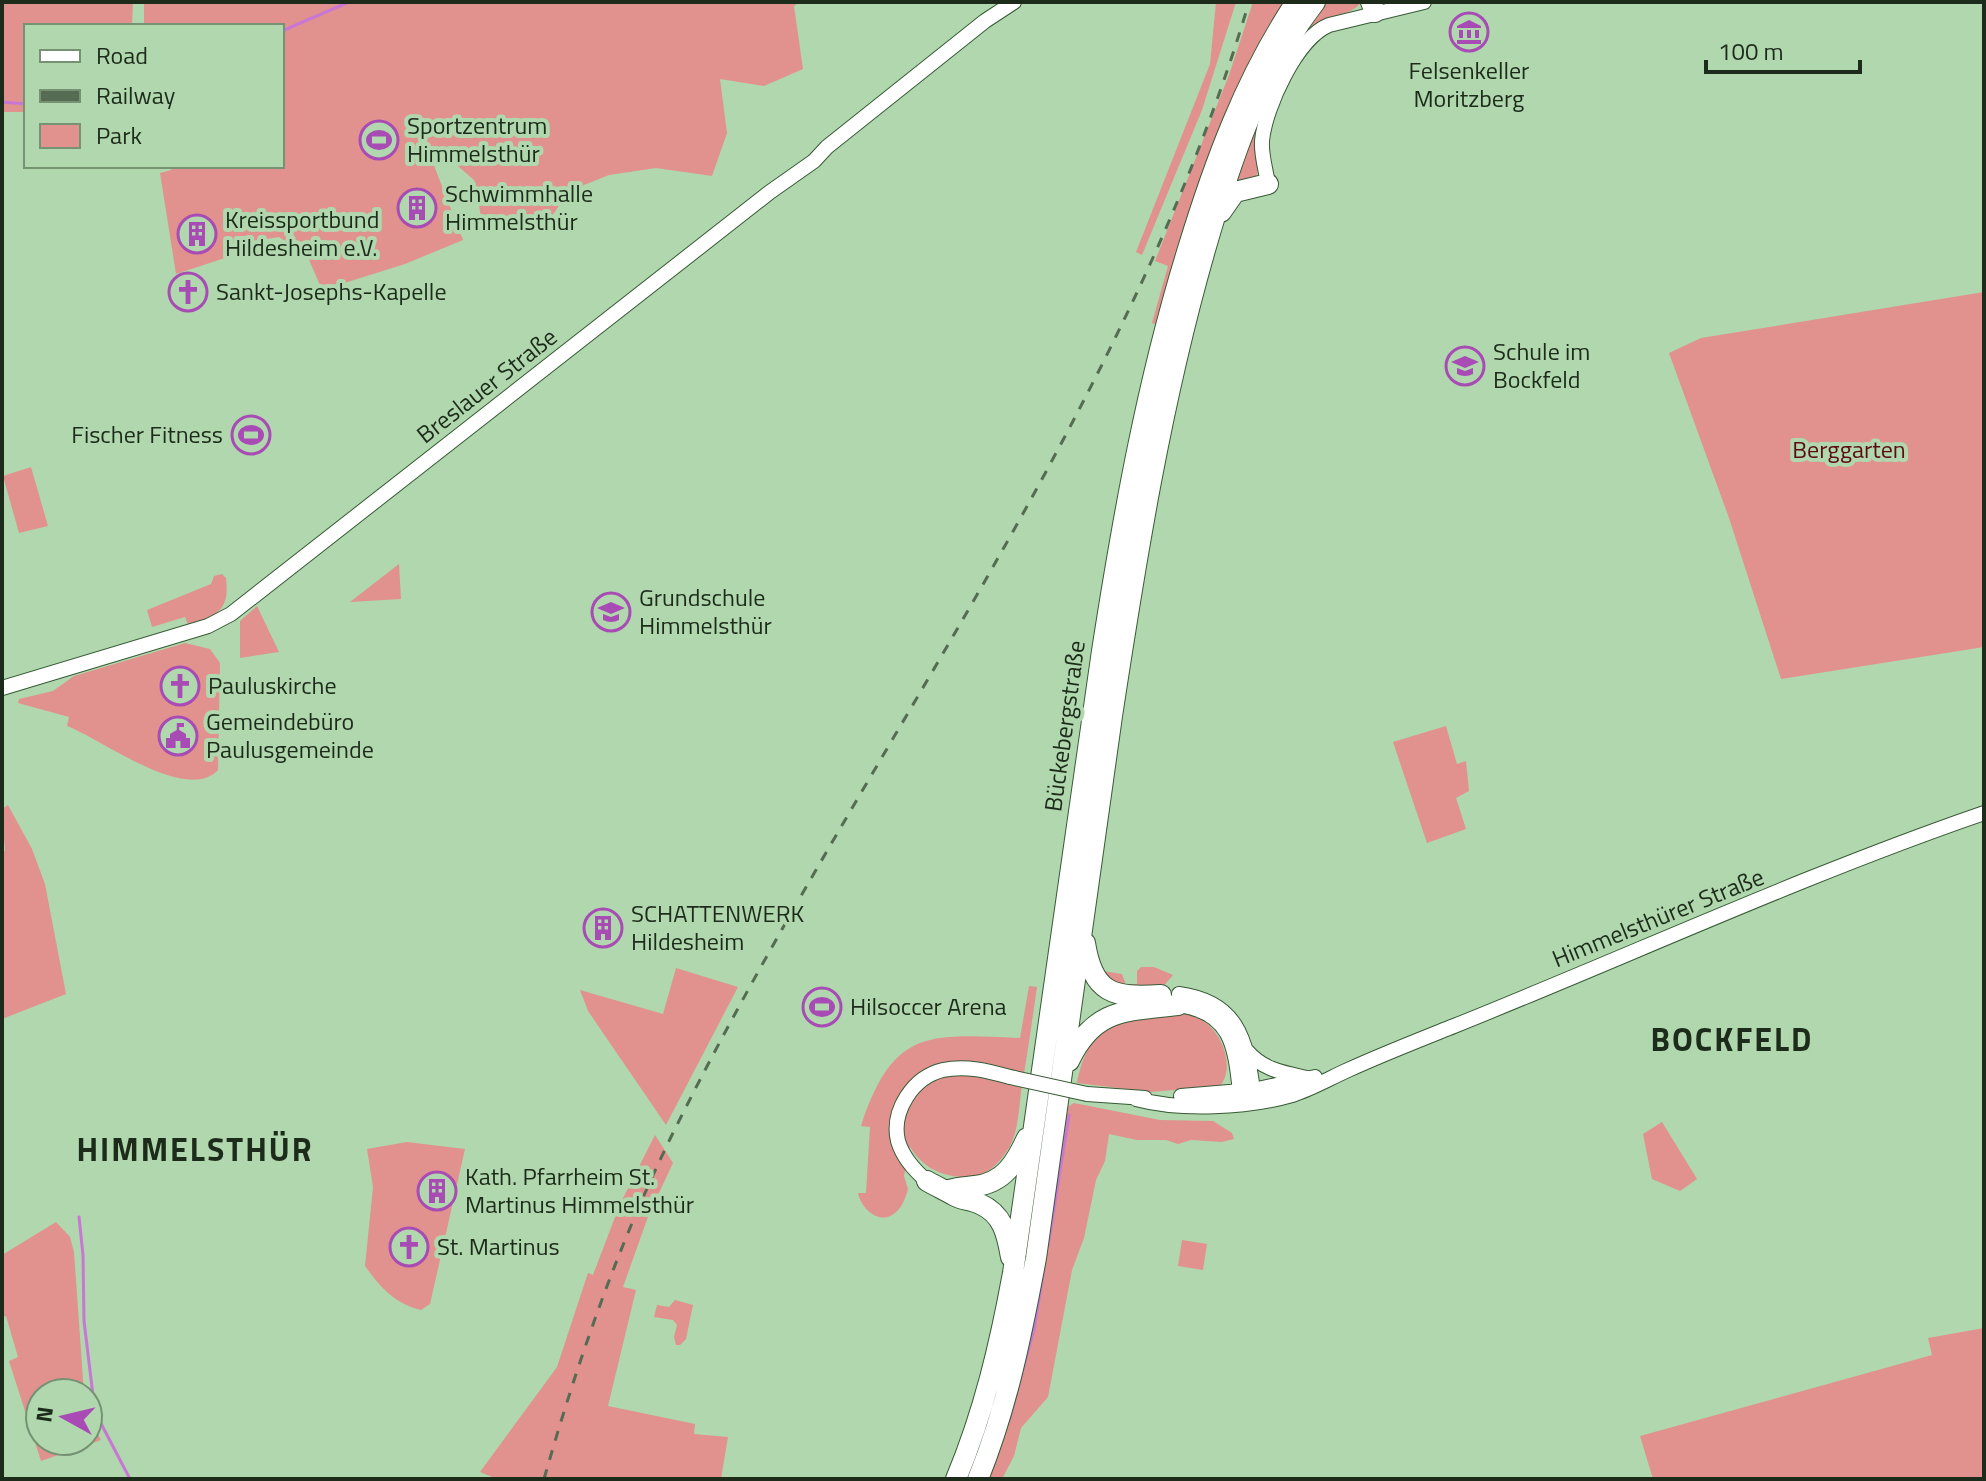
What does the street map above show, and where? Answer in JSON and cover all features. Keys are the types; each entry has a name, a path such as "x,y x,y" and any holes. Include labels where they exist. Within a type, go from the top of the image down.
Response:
{"highway":[{"name":"Bückebergstraße","path":"956,1479 985,1402 1001,1340 1013,1273 1102,651 1150,392 1180,274 1214,168 1249,82 1296,2"},
{"name":"Bückebergstraße","path":"978,1479 1006,1398 1023,1328 1122,654 1152,472 1181,333 1212,225 1246,126 1286,43 1315,2"},
{"path":"1212,225 1235,192 1268,184"},
{"path":"1082,927 1090,969 1107,989 1128,996 1178,999"},
{"path":"1061,1078 1078,1042 1101,1021 1118,1013 1178,999"},
{"path":"949,1190 987,1184 1008,1171 1018,1158 1036,1116"},
{"path":"927,1181 949,1190 955,1196 979,1203 997,1216 1006,1232 1013,1273"}],"street":[{"name":"Breslauer Straße","path":"2,688 208,626 231,614 776,187 787,171 809,154 827,147 985,21 1014,2"},
{"path":"1268,184 1261,146 1263,131 1272,102 1306,42 1321,29 1373,7 1424,2"},
{"name":"Himmelsthürer Straße","path":"927,1181 906,1158 897,1135 899,1113 913,1088 934,1073 946,1069 971,1069 1087,1094 1160,1105 1204,1105 1295,1094 1350,1068 1843,865 1984,813"},
{"path":"1178,999 1199,997 1217,1005 1234,1023 1247,1051 1255,1060 1269,1068 1310,1078"},
{"path":"1178,999 1209,1013 1226,1029 1246,1091"},
{"path":"1246,1091 1247,1051"},
{"name":"Himmelsthürer Straße","path":"1136,1099 1246,1091 1350,1068"}],"green space":[{"path":"2,2 133,2 132,24 24,24 24,112 2,112"},
{"name":"Sportzentrum Himmelsthür","path":"144,2 799,2 794,6 803,69 764,86 720,79 727,133 712,176 656,168 609,175 584,185 562,201 547,224 481,216 474,180 444,154 431,158 463,240 405,264 322,290 307,255 279,237 248,242 225,258 176,274 160,173 170,168 284,168 284,24 144,24"},
{"path":"1216,2 1236,2 1202,110 1142,255 1136,252 1210,64"},
{"path":"1253,2 1283,2 1241,80 1158,325 1152,323 1168,266 1155,261 1229,75"},
{"path":"1320,2 1361,2 1351,11 1314,25 1299,41 1263,107 1256,135 1256,178 1233,185 1226,194 1253,118 1276,69"},
{"name":"Berggarten","path":"1984,292 1984,647 1781,679 1729,518 1669,353 1701,338"},
{"path":"31,467 48,526 19,533 3,476"},
{"path":"399,564 401,599 350,602"},
{"path":"222,574 226,578 227,589 220,610 189,627 185,617 152,627 147,610 211,584 214,576"},
{"path":"257,606 279,652 240,658 240,621"},
{"path":"185,643 210,649 220,663 218,770 204,778 186,779 144,766 67,726 69,717 18,703 19,699 53,691 74,676"},
{"path":"1446,726 1457,764 1466,761 1469,791 1456,798 1466,829 1427,843 1393,742"},
{"path":"8,805 32,849 45,884 66,994 2,1019 2,852 5,851 2,809"},
{"path":"1141,967 1154,967 1173,975 1161,989 1119,990 1103,971 1122,974 1126,985 1137,984 1137,971"},
{"path":"676,968 738,987 666,1125 588,1011 580,990 663,1014"},
{"path":"1029,986 1037,987 1016,1127 1006,1153 983,1174 961,1177 931,1168 910,1147 904,1176 908,1189 902,1205 884,1218 872,1214 863,1205 858,1193 866,1193 870,1127 861,1126 873,1094 887,1070 901,1054 918,1044 938,1038 1020,1038"},
{"path":"1181,1013 1202,1020 1222,1043 1227,1070 1220,1086 1151,1092 1077,1083 1091,1045 1112,1026"},
{"path":"1074,1103 1160,1120 1213,1121 1232,1133 1234,1139 1222,1142 1191,1140 1178,1144 1109,1134 1105,1161 1096,1180 1084,1238 1072,1270 1048,1397 1021,1428 1014,1456 1002,1479 982,1479 1067,1107"},
{"path":"1662,1122 1697,1179 1680,1191 1652,1179 1643,1134"},
{"path":"655,1135 673,1163 649,1214 623,1287 636,1290 608,1406 695,1424 694,1434 728,1437 721,1479 497,1479 480,1472 557,1367 588,1273 593,1275 620,1204"},
{"path":"407,1142 465,1149 430,1304 421,1310 403,1304 389,1294 365,1266 373,1187 367,1149"},
{"path":"56,1222 70,1237 74,1252 83,1377 24,1377 24,1408 9,1361 18,1357 6,1316 2,1317 2,1255"},
{"path":"1182,1240 1207,1244 1203,1270 1178,1266"},
{"path":"675,1300 693,1305 686,1339 680,1345 676,1345 677,1325 673,1320 654,1317 657,1305 669,1307"},
{"path":"1984,1328 1984,1479 1653,1479 1640,1436 1932,1355 1928,1338"}],"waterway":[{"path":"284,30 349,2"},
{"path":"2,102 24,104"},
{"path":"1048,1246 1069,1115"},
{"path":"79,1217 84,1321 95,1412 130,1479"},
{"path":"1009,1421 1034,1329 1044,1269"}],"railway":[{"path":"544,1479 600,1306 670,1139 744,998 1062,442 1134,300 1197,154 1249,2"}],"place":[{"name":"Felsenkeller Moritzberg","path":"1469,32"},
{"name":"Sportzentrum Himmelsthür","path":"379,140"},
{"name":"Schwimmhalle Himmelsthür","path":"417,208"},
{"name":"Kreissportbund Hildesheim e.V.","path":"197,234"},
{"name":"Sankt-Josephs-Kapelle","path":"188,292"},
{"name":"Schule im Bockfeld","path":"1465,366"},
{"name":"Fischer Fitness","path":"251,435"},
{"name":"Grundschule Himmelsthür","path":"611,612"},
{"name":"Pauluskirche","path":"180,686"},
{"name":"Gemeindebüro Paulusgemeinde","path":"178,736"},
{"name":"SCHATTENWERK Hildesheim","path":"603,928"},
{"name":"Hilsoccer Arena","path":"822,1007"},
{"name":"Kath. Pfarrheim St. Martinus Himmelsthür","path":"437,1191"},
{"name":"St. Martinus","path":"409,1247"}],"district":[{"name":"BOCKFELD","path":"1732,1040"},
{"name":"HIMMELSTHÜR","path":"195,1150"}]}
